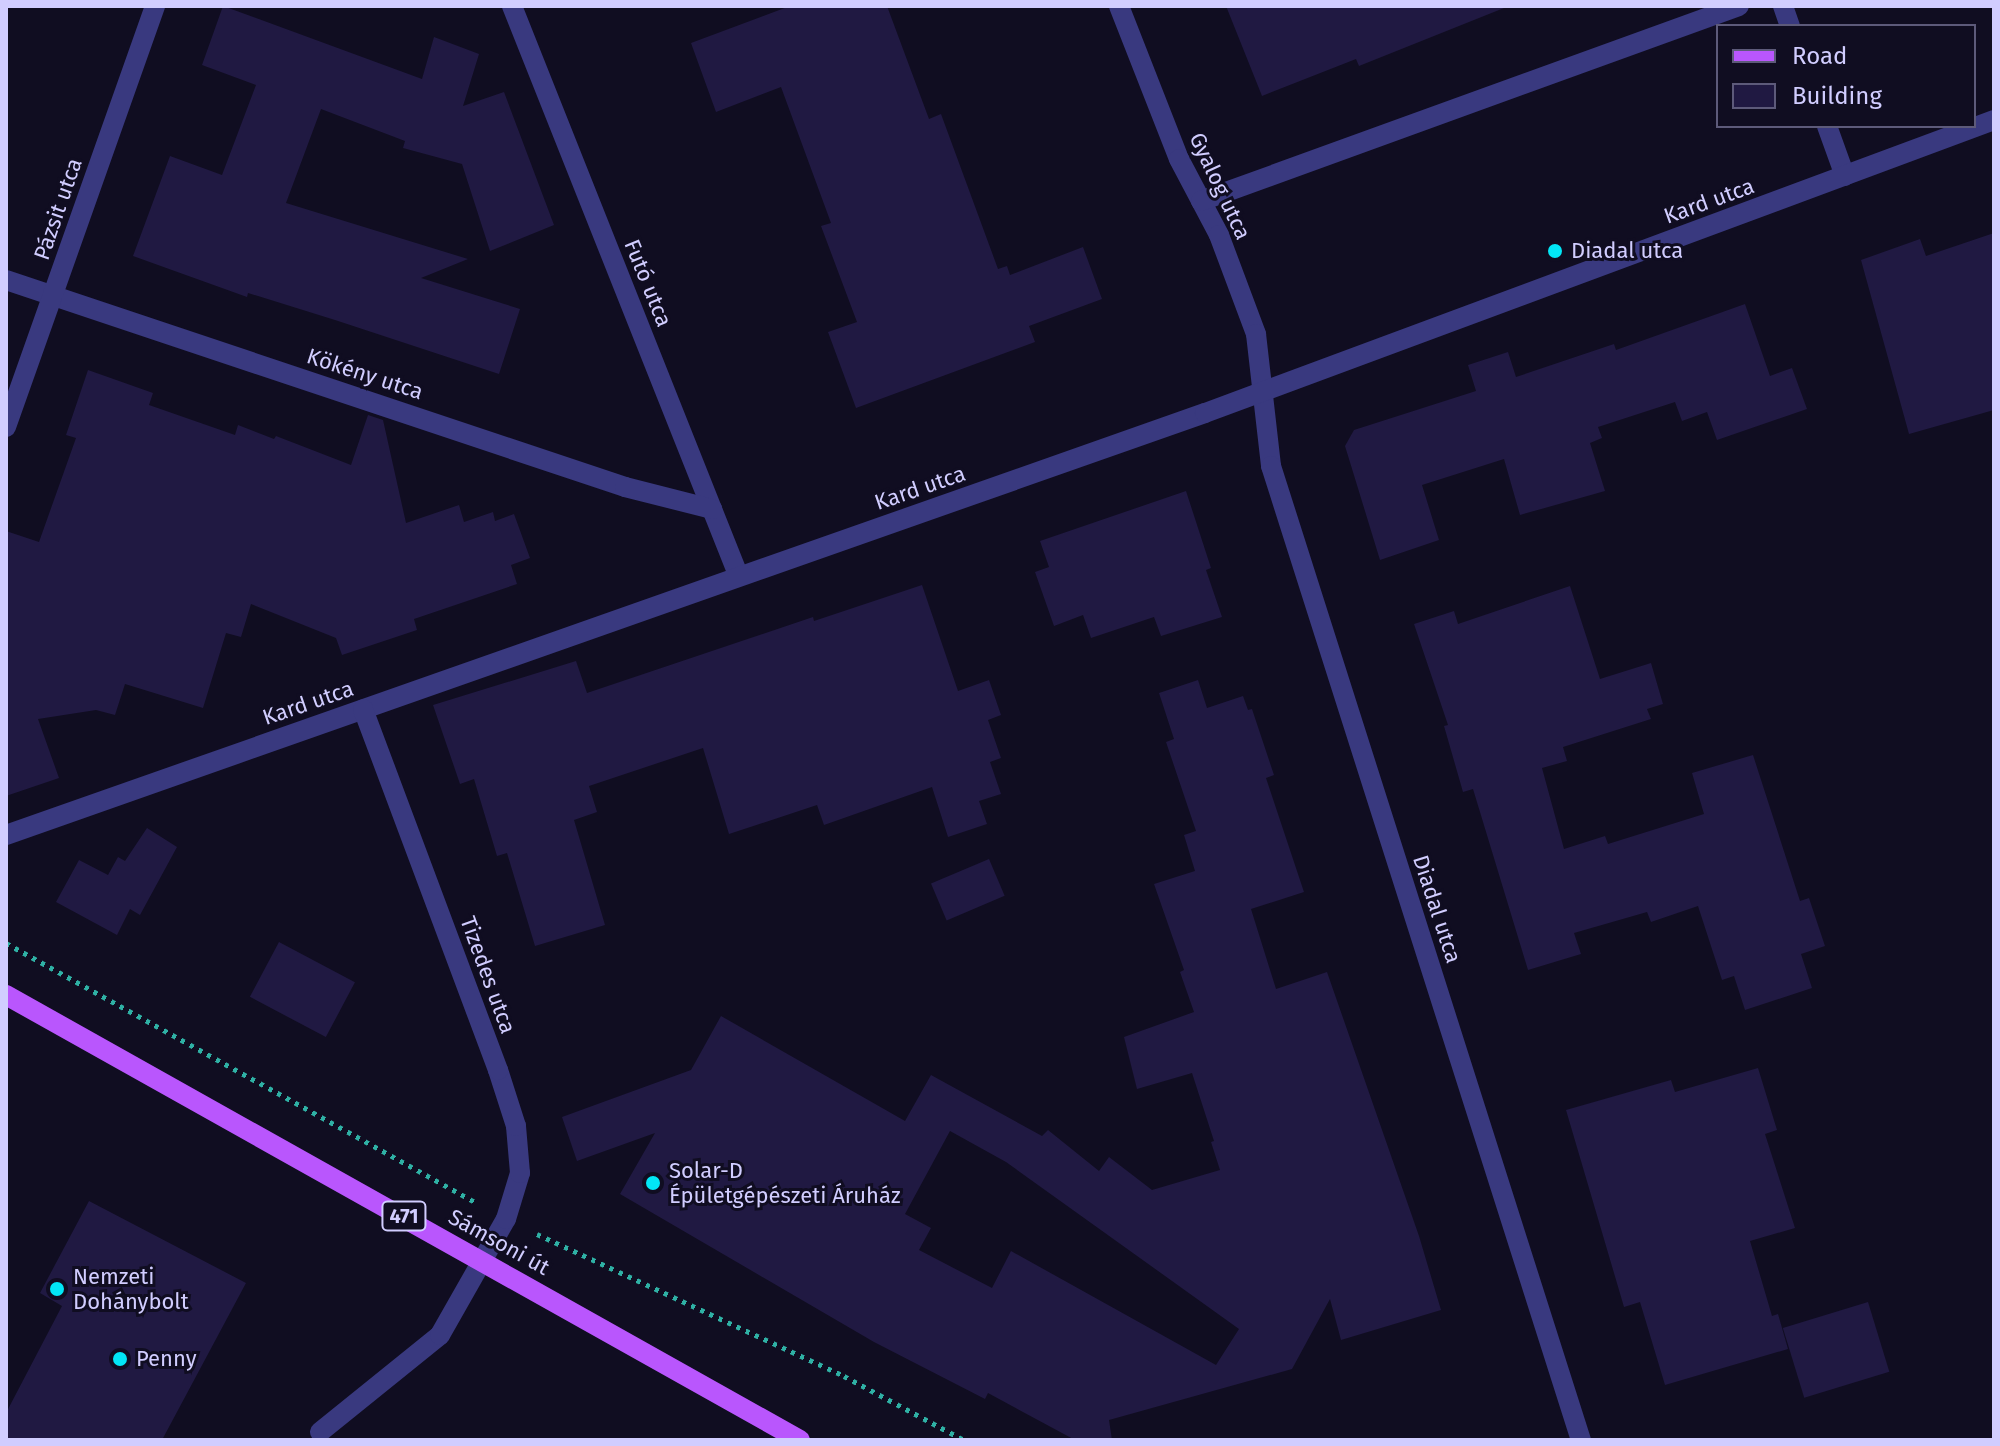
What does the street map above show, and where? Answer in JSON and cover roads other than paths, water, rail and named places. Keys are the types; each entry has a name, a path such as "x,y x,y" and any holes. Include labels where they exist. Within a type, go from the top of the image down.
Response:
{"main road":[{"name":"Sámsoni út","path":"6,995 484,1260 800,1440"}],"street":[{"name":"Pázsit utca","path":"6,427 155,6"},
{"name":"Futó utca","path":"512,6 739,577"},
{"name":"Gyalog utca","path":"1119,6 1179,159 1219,235 1256,334 1264,390"},
{"path":"1201,201 1739,6"},
{"path":"1828,128 1845,176"},
{"name":"Kard utca","path":"6,835 1264,390 1973,128"},
{"name":"Kökény utca","path":"6,280 625,487 712,509"},
{"name":"Diadal utca","path":"1264,390 1271,466 1581,1440"},
{"name":"Tizedes utca","path":"320,1432 440,1335 506,1219 520,1173 516,1126 363,709"}],"place":[{"name":"Diadal utca","path":"1555,251"},
{"name":"Solar-D Épületgépészeti Áruház","path":"653,1183"},
{"name":"Nemzeti Dohánybolt","path":"57,1289"},
{"name":"Penny","path":"120,1359"}]}
